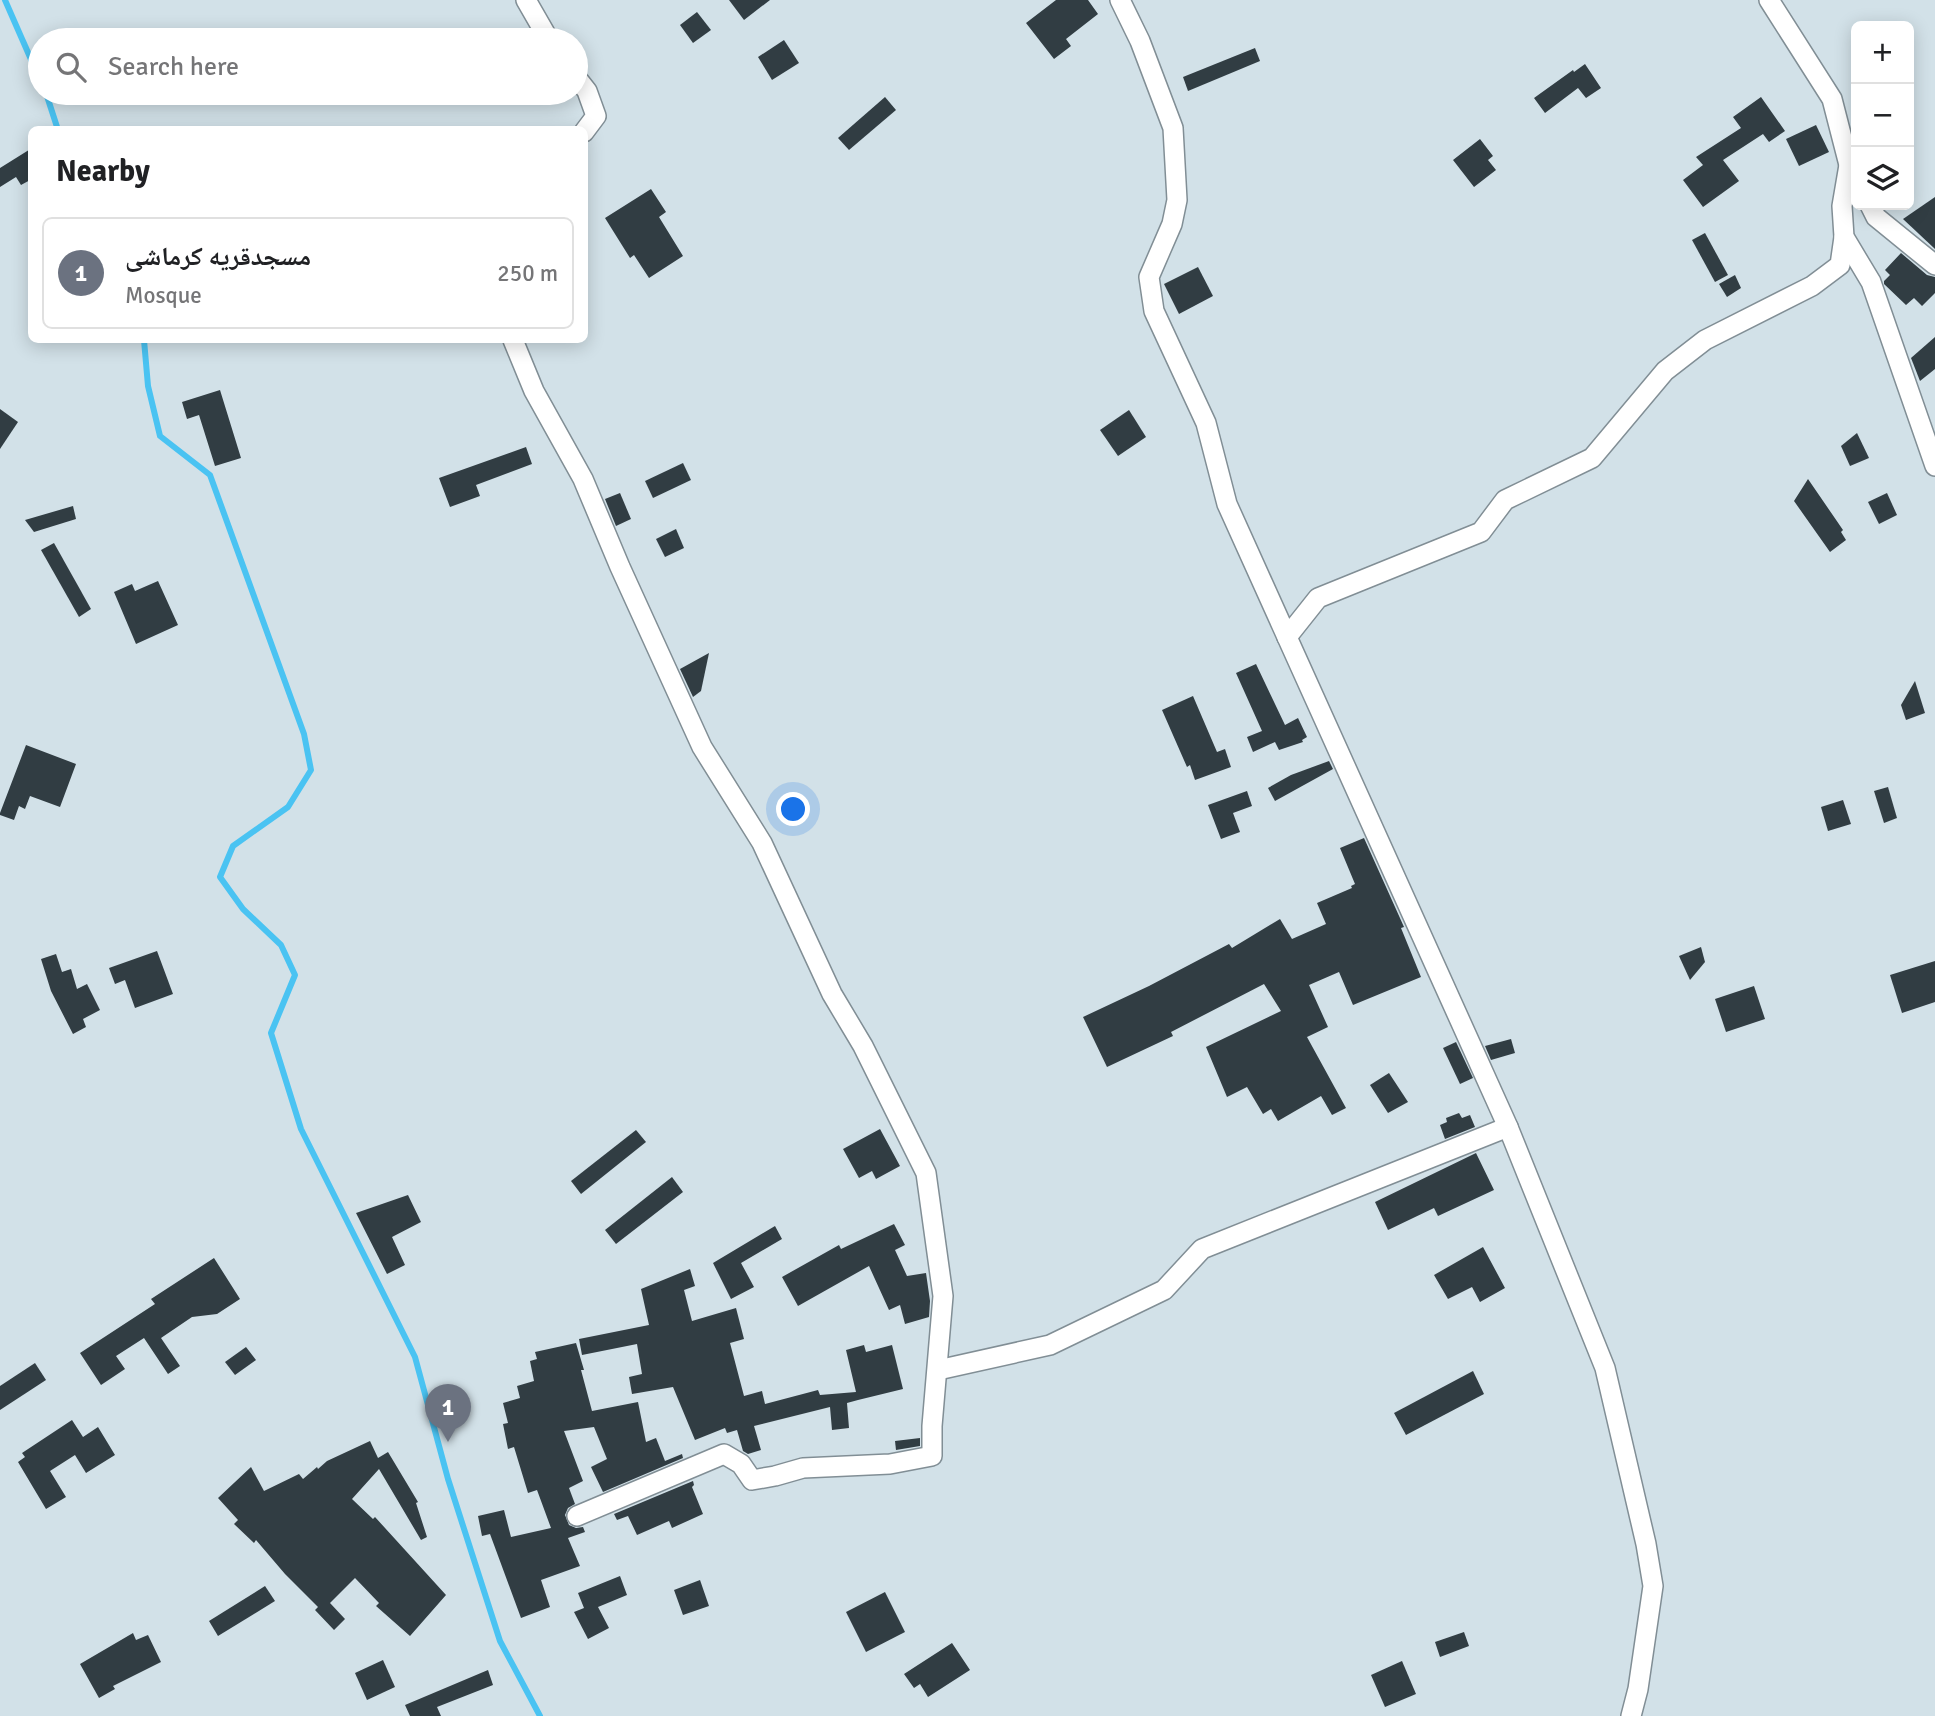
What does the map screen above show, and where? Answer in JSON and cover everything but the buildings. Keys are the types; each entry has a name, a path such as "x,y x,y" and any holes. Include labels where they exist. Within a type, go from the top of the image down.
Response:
{"street":[{"path":"526,0 542,28"},
{"path":"1119,0 1140,41 1173,128 1177,200 1172,224 1149,276 1154,311 1206,423 1227,504 1508,1127 1605,1368 1646,1544 1653,1587 1638,1689 1631,1716"},
{"path":"1769,0 1832,99 1851,168"},
{"path":"588,94 596,116 588,127"},
{"path":"1287,637 1318,598 1480,532 1505,500 1592,458 1665,371 1706,340 1812,286 1840,265 1844,237 1842,206 1851,175"},
{"path":"1872,210 1876,217 1935,265"},
{"path":"1844,237 1871,282 1935,466"},
{"path":"514,343 534,391 583,480 702,747 762,843 832,994 863,1046 926,1173 943,1296 932,1456 890,1464 803,1468 752,1480 741,1464 724,1454 577,1516"},
{"path":"938,1370 1050,1345 1164,1290 1202,1249 1508,1127"}],"waterway":[{"path":"5,0 28,53"},
{"path":"50,105 57,126"},
{"path":"144,343 148,386 160,436 210,475 304,734 311,770 288,807 233,846 220,877 243,909 281,945 295,975 271,1033 301,1129 415,1357 448,1479 500,1641 540,1716"}],"place":[{"name":"مسجدقریه کرماشی","path":"448,1442"}]}
